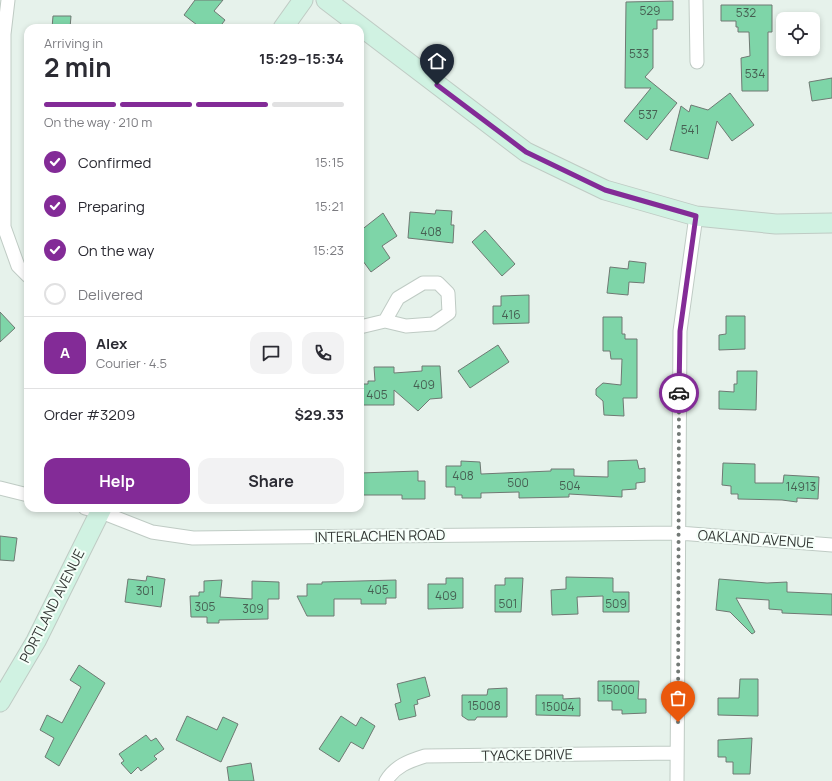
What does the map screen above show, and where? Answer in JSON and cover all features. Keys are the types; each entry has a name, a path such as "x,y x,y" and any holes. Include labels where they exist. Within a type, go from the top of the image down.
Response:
{"street":[{"path":"8,0 4,34 4,227 18,266 24,272"},
{"path":"286,24 303,0"},
{"path":"326,0 358,24"},
{"path":"696,0 697,62"},
{"path":"364,29 526,152 605,190 696,216 776,224 832,223"},
{"path":"677,781 680,331 696,216"},
{"path":"364,326 385,321 406,326 433,324 449,313 448,293 438,283 422,283 398,298 385,321"},
{"path":"0,488 24,494"},
{"name":"PORTLAND AVENUE","path":"0,702 36,641 95,512"},
{"name":"INTERLACHEN ROAD","path":"103,512 152,532 193,538 679,533"},
{"name":"OAKLAND AVENUE","path":"679,533 832,545"},
{"name":"TYACKE DRIVE","path":"386,781 392,771 407,762 424,756 677,753"}],"building":[{"path":"195,0 223,0 214,11 225,20 222,24 196,24 184,15"},
{"path":"673,1 673,20 657,20 657,29 653,29 653,68 645,77 677,103 647,140 624,121 651,88 625,88 626,2"},
{"path":"721,5 772,5 772,32 768,32 768,91 742,91 741,58 750,56 749,32 738,32 736,21 721,21"},
{"path":"53,16 71,16 70,24 52,24"},
{"path":"832,78 832,98 812,101 809,82"},
{"path":"730,93 754,125 732,141 717,121 708,159 670,150 681,106 689,112 691,105 708,110"},
{"path":"436,210 452,211 451,225 454,225 453,243 408,238 410,212 435,214"},
{"path":"383,213 397,236 382,246 390,258 371,272 364,262 364,228"},
{"path":"485,230 515,264 502,276 472,242"},
{"path":"629,261 646,263 644,283 629,282 628,295 607,293 610,267 628,269"},
{"path":"529,295 529,323 493,324 493,306 501,306 501,296"},
{"path":"0,312 15,328 0,342"},
{"path":"726,316 745,316 745,349 719,350 719,335 726,334"},
{"path":"603,317 622,317 622,334 625,334 625,339 637,339 637,398 623,398 624,416 604,415 603,401 596,395 596,389 603,383 621,385 622,359 611,359 610,351 603,351"},
{"path":"498,345 509,362 470,388 458,371"},
{"path":"422,366 440,366 442,398 430,399 418,411 394,390 394,405 364,405 364,384 368,384 368,381 375,381 374,367 394,367 394,373 422,371"},
{"path":"737,371 757,371 756,410 719,409 719,391 734,392 734,384 737,384"},
{"path":"637,460 639,469 645,468 645,482 636,483 636,489 622,490 622,497 569,494 569,497 519,498 519,492 481,493 481,498 462,498 462,495 455,495 455,487 446,487 446,466 461,466 461,461 480,462 481,474 551,471 551,469 574,469 574,476 608,477 608,461"},
{"path":"723,463 755,464 755,483 783,483 784,475 819,477 818,499 797,498 797,502 782,500 738,499 738,494 731,494 731,486 722,485"},
{"path":"418,471 418,481 425,481 425,499 402,499 402,495 364,495 364,473"},
{"path":"0,536 17,538 14,561 0,560"},
{"path":"147,576 165,579 161,607 125,602 128,579 146,581"},
{"path":"566,577 613,578 613,592 629,592 629,612 603,612 603,596 577,597 578,614 552,615 551,590 566,589"},
{"path":"446,578 463,578 463,608 428,609 428,584 446,584"},
{"path":"505,578 523,578 521,612 495,612 495,585 505,585"},
{"path":"719,579 767,583 787,582 787,592 832,594 832,615 782,613 782,610 769,609 769,600 736,598 755,632 752,634 730,612 716,610"},
{"path":"222,580 220,597 252,599 252,581 279,582 279,599 268,599 268,619 219,620 219,623 207,623 207,617 191,617 190,596 199,596 199,592 204,592 204,581"},
{"path":"396,580 396,598 386,598 386,604 361,604 361,599 334,599 334,616 307,616 297,596 307,596 307,584 322,584 322,582"},
{"path":"79,665 105,683 59,766 45,757 54,738 40,730 47,715 62,723 81,687 70,680"},
{"path":"425,677 430,696 417,700 418,704 414,705 416,716 399,720 395,704 401,702 397,684"},
{"path":"740,679 758,679 758,716 718,715 718,698 739,698"},
{"path":"598,681 639,681 638,699 646,699 646,713 622,714 622,710 612,710 612,701 598,701"},
{"path":"507,688 507,717 477,717 475,720 468,720 462,716 462,695 487,695 488,689"},
{"path":"536,695 563,695 563,699 580,698 580,716 536,715"},
{"path":"187,716 217,730 223,717 238,724 221,762 176,740"},
{"path":"341,716 356,726 361,717 375,726 363,749 351,742 339,762 319,749"},
{"path":"146,735 151,741 156,738 164,749 154,756 157,759 141,771 138,767 131,774 121,763 124,761 119,754"},
{"path":"752,738 750,774 733,774 733,762 726,762 726,757 718,757 718,740"},
{"path":"251,763 254,781 229,781 227,767"}],"way so far":[{"path":"678,722 679,393"}],"route":[{"path":"437,85 526,152 605,190 696,216 680,331 679,393"}]}
